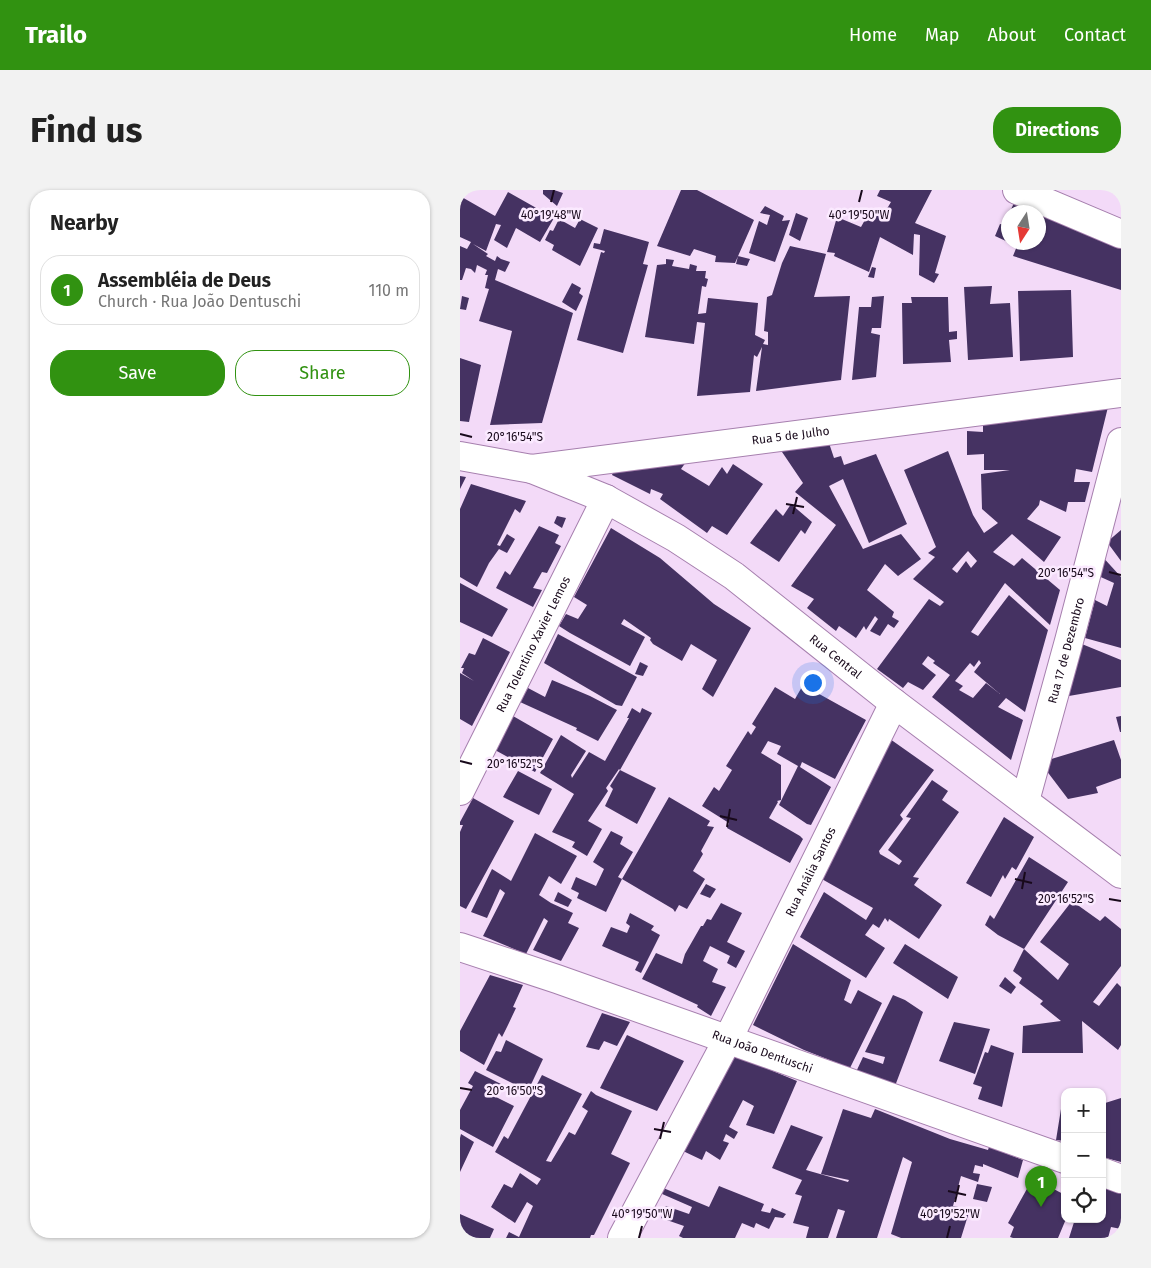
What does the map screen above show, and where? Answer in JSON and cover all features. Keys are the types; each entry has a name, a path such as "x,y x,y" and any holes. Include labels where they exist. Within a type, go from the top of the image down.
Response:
{"street":[{"path":"1017,190 1121,234"},
{"name":"Rua 5 de Julho","path":"460,456 532,469 1121,393"},
{"name":"Rua 17 de Dezembro","path":"1025,801 1121,442"},
{"name":"Rua Central","path":"532,469 606,499 676,538 734,576 894,703 1121,874"},
{"name":"Rua Tolentino Xavier Lemos","path":"460,790 606,499"},
{"name":"Rua Anália Santos","path":"622,1238 728,1039 894,703"},
{"name":"Rua João Dentuschi","path":"460,947 728,1039 1061,1158"},
{"path":"1106,1173 1121,1179"}],"building":[{"path":"543,190 554,190 563,193 557,206 543,194"},
{"path":"681,190 697,190 754,220 735,263 715,262 716,256 694,249 690,256 657,246"},
{"path":"880,190 932,190 915,223 946,236 935,273 939,274 934,283 919,275 920,235 914,234 913,255 880,237 869,272 834,256 835,253 827,252 837,217 861,227 866,218 873,222 879,210 885,212 891,202 877,196"},
{"path":"508,192 554,218 540,242 516,228 507,248 494,240 501,225 496,224 486,251 473,244 488,254 486,256 495,261 497,256 510,262 505,272 498,269 495,280 573,313 542,423 490,425 512,331 479,321 489,289 485,288 488,275 485,275 487,270 477,265 475,273 471,269 466,268 462,280 460,280 460,246 467,249 471,242 460,237 460,196 495,216"},
{"path":"1016,198 1032,205 1013,205"},
{"path":"765,206 784,216 782,221 790,220 775,262 749,253 759,221 767,225 770,215 760,213"},
{"path":"1046,211 1121,244 1121,290 1013,256 1015,250 1046,250"},
{"path":"796,213 808,218 800,241 789,235"},
{"path":"559,219 575,228 580,219 598,228 580,266 552,250 554,245 545,240 550,230 553,231"},
{"path":"1001,224 1001,239 995,236"},
{"path":"604,229 649,242 643,264 648,265 623,353 577,340 601,252 604,253 605,251 593,248 594,243 600,244"},
{"path":"790,246 826,254 814,297 850,296 841,380 756,391 762,347 757,357 754,355 750,392 697,396 705,323 697,322 694,344 645,337 657,265 666,264 666,259 674,260 672,266 689,269 690,264 697,266 696,271 706,271 705,278 708,279 706,287 702,286 698,314 706,313 708,298 758,303 755,335 765,340 763,344 768,345 768,332 764,331 767,297 772,295 782,263"},
{"path":"738,256 750,259 747,266 736,264"},
{"path":"872,267 876,268 874,278 868,277"},
{"path":"572,283 581,288 579,293 583,296 576,311 562,302"},
{"path":"992,286 990,304 1010,303 1013,357 968,360 964,287"},
{"path":"1071,290 1073,357 1020,361 1018,291"},
{"path":"462,296 469,298 466,310 460,309"},
{"path":"884,296 881,328 872,328 871,333 880,335 876,377 852,380 859,307 871,307 872,297"},
{"path":"911,297 948,297 949,332 957,331 957,339 949,340 951,362 903,364 902,303 912,303"},
{"path":"460,358 481,365 469,422 460,421"},
{"path":"1108,407 1092,472 1076,469 1074,482 1090,482 1085,502 1068,502 1066,512 1040,500 1039,505 1027,519 1061,537 1044,562 1012,534 993,552 1014,566 1022,558 1060,590 1050,625 1005,583 971,632 978,636 1009,595 1048,630 1025,712 1006,698 998,707 1023,720 1011,760 932,697 950,675 933,663 935,661 928,656 922,664 936,675 923,690 908,682 903,688 877,669 929,599 940,606 944,602 913,579 935,557 928,553 936,547 904,470 948,451 973,515 984,533 998,523 982,509 981,474 1010,470 984,470 984,454 967,455 967,431 983,432 983,424","holes":["968,551 977,561 971,568 966,561 957,573 952,569","979,660 981,663 974,672 1000,694 986,683 973,698 959,690 963,686 955,681 970,663 974,667"]},
{"path":"829,443 834,458 841,456 844,465 876,454 907,524 869,543 843,479 829,486 863,549 901,534 921,559 898,576 885,564 867,590 894,612 892,617 899,621 894,628 888,624 880,636 870,631 878,619 875,616 866,630 864,626 856,638 839,626 836,631 807,608 814,599 791,586 836,525 795,492 803,483 780,449"},
{"path":"686,462 681,469 709,486 722,467 727,474 733,464 763,484 727,535 712,526 707,533 660,499 663,494 651,489 650,494 612,475 614,470"},
{"path":"460,476 466,477 460,489"},
{"path":"471,484 526,501 520,513 515,509 497,545 500,546 507,534 515,539 507,553 499,549 489,563 477,587 460,577 460,509"},
{"path":"791,504 812,522 805,534 801,530 779,562 750,543 776,509 783,516"},
{"path":"557,516 566,518 562,528 554,523"},
{"path":"539,526 559,535 555,543 561,546 547,573 542,572 533,588 542,590 533,607 496,588 505,571 510,575"},
{"path":"611,528 660,558 714,604 751,628 713,697 702,689 717,660 691,644 682,661 653,644 650,640 651,638 624,619 621,624 645,637 630,666 559,626 566,614 578,619 587,605 574,597"},
{"path":"1121,530 1121,561 1107,542"},
{"path":"1100,554 1121,577 1121,648 1085,638 1095,600 1107,606 1114,583 1094,574"},
{"path":"460,583 508,609 492,637 460,622"},
{"path":"558,634 637,677 622,706 616,705 544,663"},
{"path":"483,638 510,652 472,726 460,719 460,673 474,681 462,673 464,668 461,668 469,653 475,655"},
{"path":"1077,642 1121,660 1121,687 1063,697"},
{"path":"640,662 648,666 643,676 635,674"},
{"path":"552,680 617,710 598,741 576,730 577,728 520,702 528,688 545,697"},
{"path":"803,685 866,720 835,779 802,762 800,767 831,787 811,825 779,805 798,766 777,754 781,746 768,741 761,753 781,765 781,800 777,801 769,818 803,839 790,863 727,828 729,823 702,806 714,787 719,791 732,770 726,766 748,731 751,735 756,727 752,724 775,687 795,699"},
{"path":"632,708 640,713 642,708 652,713 620,770 606,788 608,791 588,821 602,829 587,856 572,847 575,842 552,832 574,794 540,773 561,735 586,751 571,775 572,778 589,752 605,761 629,718 627,718"},
{"path":"513,716 553,739 535,772 495,750"},
{"path":"1121,716 1121,732 1120,732 1116,717"},
{"path":"890,739 934,770 900,815 903,819 879,851 880,854 899,865 902,861 888,850 911,818 906,817 932,780 948,791 942,800 959,812 913,877 919,878 914,885 942,905 919,939 889,919 888,922 885,918 879,928 873,924 865,935 885,948 866,978 800,937 824,892 866,920 873,908 820,878"},
{"path":"1114,740 1121,760 1121,778 1096,787 1098,793 1068,799 1046,770 1048,760"},
{"path":"620,770 656,788 637,824 605,806 613,789 610,786"},
{"path":"518,771 552,789 539,815 503,797"},
{"path":"669,797 710,821 707,826 714,827 701,851 703,854 693,871 705,879 687,909 679,905 675,912 622,879"},
{"path":"473,798 514,821 466,909 460,906 460,832 463,825 460,825 460,822"},
{"path":"1004,817 1034,837 1016,870 1012,867 1005,879 1003,875 991,897 966,883"},
{"path":"611,831 623,837 620,844 633,852 618,877 622,879 606,912 577,898 579,893 571,889 576,877 596,886 604,869 593,862"},
{"path":"535,833 577,856 561,884 549,876 539,895 573,913 568,923 579,928 561,961 533,950 548,921 544,918 526,954 483,936 505,893 500,889 487,918 471,912 492,869 511,881"},
{"path":"1029,857 1068,882 1024,949 998,935 985,925 990,915 994,919"},
{"path":"706,884 716,889 710,898 700,894"},
{"path":"558,892 572,900 568,907 554,901"},
{"path":"1072,901 1100,921 1105,916 1121,929 1121,966 1093,1002 1099,1006 1117,983 1121,987 1121,1045 1118,1050 1082,1021 1083,1053 1022,1053 1023,1026 1061,1021 1040,1004 1043,1001 1019,983 1022,978 1013,971 1024,949 1058,980 1069,964 1040,942"},
{"path":"721,903 742,913 727,942 745,951 736,968 727,963 730,956 710,946 703,961 718,969 712,982 726,987 711,1016 697,1007 698,1005 642,979 656,953 682,964 685,954 701,926 703,926 707,919 711,920"},
{"path":"630,913 654,926 651,930 660,935 641,973 635,970 639,962 602,946 611,927 627,933 630,926 626,923"},
{"path":"793,944 851,980 844,1000 851,1004 858,990 882,1003 850,1068 804,1050 753,1025"},
{"path":"905,944 958,977 948,999 893,963"},
{"path":"490,975 523,985 513,1007 516,1008 507,1027 502,1037 499,1033 484,1065 460,1051 460,1031"},
{"path":"1005,977 1016,987 1011,994 999,986"},
{"path":"893,995 905,1000 923,1012 895,1086 856,1072 863,1057 883,1064 885,1057 865,1052"},
{"path":"602,1013 630,1022 617,1046 604,1041 599,1050 586,1047"},
{"path":"954,1022 990,1029 975,1074 939,1061"},
{"path":"627,1035 684,1061 657,1111 600,1088"},
{"path":"506,1040 543,1059 528,1091 486,1070 496,1051 501,1052"},
{"path":"991,1045 1014,1053 1002,1107 978,1099 982,1087 973,1084 985,1052 988,1053"},
{"path":"725,1051 797,1081 774,1134 746,1125 754,1106 743,1100 729,1127 738,1132 734,1139 726,1134 723,1141 729,1143 720,1160 706,1151 702,1160 683,1151"},
{"path":"475,1071 503,1085 496,1097 514,1106 493,1147 460,1129 460,1110 473,1086 468,1083"},
{"path":"542,1075 582,1094 546,1161 551,1162 569,1132 575,1135 588,1111 582,1107 591,1091 632,1111 611,1154 630,1163 594,1235 591,1235 590,1238 506,1238 509,1232 519,1237 533,1206 527,1202 515,1223 491,1207 504,1184 512,1188 520,1173 537,1185 541,1179 495,1152 504,1136 508,1139"},
{"path":"1121,1098 1121,1162 1106,1158 1106,1103"},
{"path":"843,1109 871,1118 875,1109 950,1139 988,1150 989,1147 1023,1160 1018,1178 983,1164 983,1167 975,1165 973,1173 980,1174 978,1182 961,1176 953,1206 970,1209 961,1238 901,1238 891,1234 912,1162 903,1157 877,1238 836,1238 845,1211 838,1209 828,1238 806,1238 809,1227 793,1223 802,1196 795,1194 802,1180 772,1168 791,1125 823,1137 806,1170 848,1182 849,1180 821,1174"},
{"path":"1061,1109 1061,1141 1056,1140"},
{"path":"461,1134 474,1142 460,1172 460,1138"},
{"path":"1033,1178 1061,1193 1061,1223 1064,1223 1058,1238 1013,1238 1010,1237 1014,1227 1008,1223"},
{"path":"977,1184 992,1187 987,1202 973,1199"},
{"path":"656,1185 709,1207 719,1186 764,1204 761,1211 770,1213 772,1208 786,1214 783,1218 775,1217 769,1229 756,1223 754,1228 742,1223 735,1238 683,1238 679,1236 684,1226 661,1218 666,1206 689,1214 692,1207 653,1190"},
{"path":"1106,1187 1121,1192 1121,1229 1111,1227 1108,1238 1069,1238 1074,1223 1106,1223"},
{"path":"460,1214 494,1229 490,1238 460,1238"}],"place":[{"name":"Assembléia de Deus","path":"1041,1207"}]}
